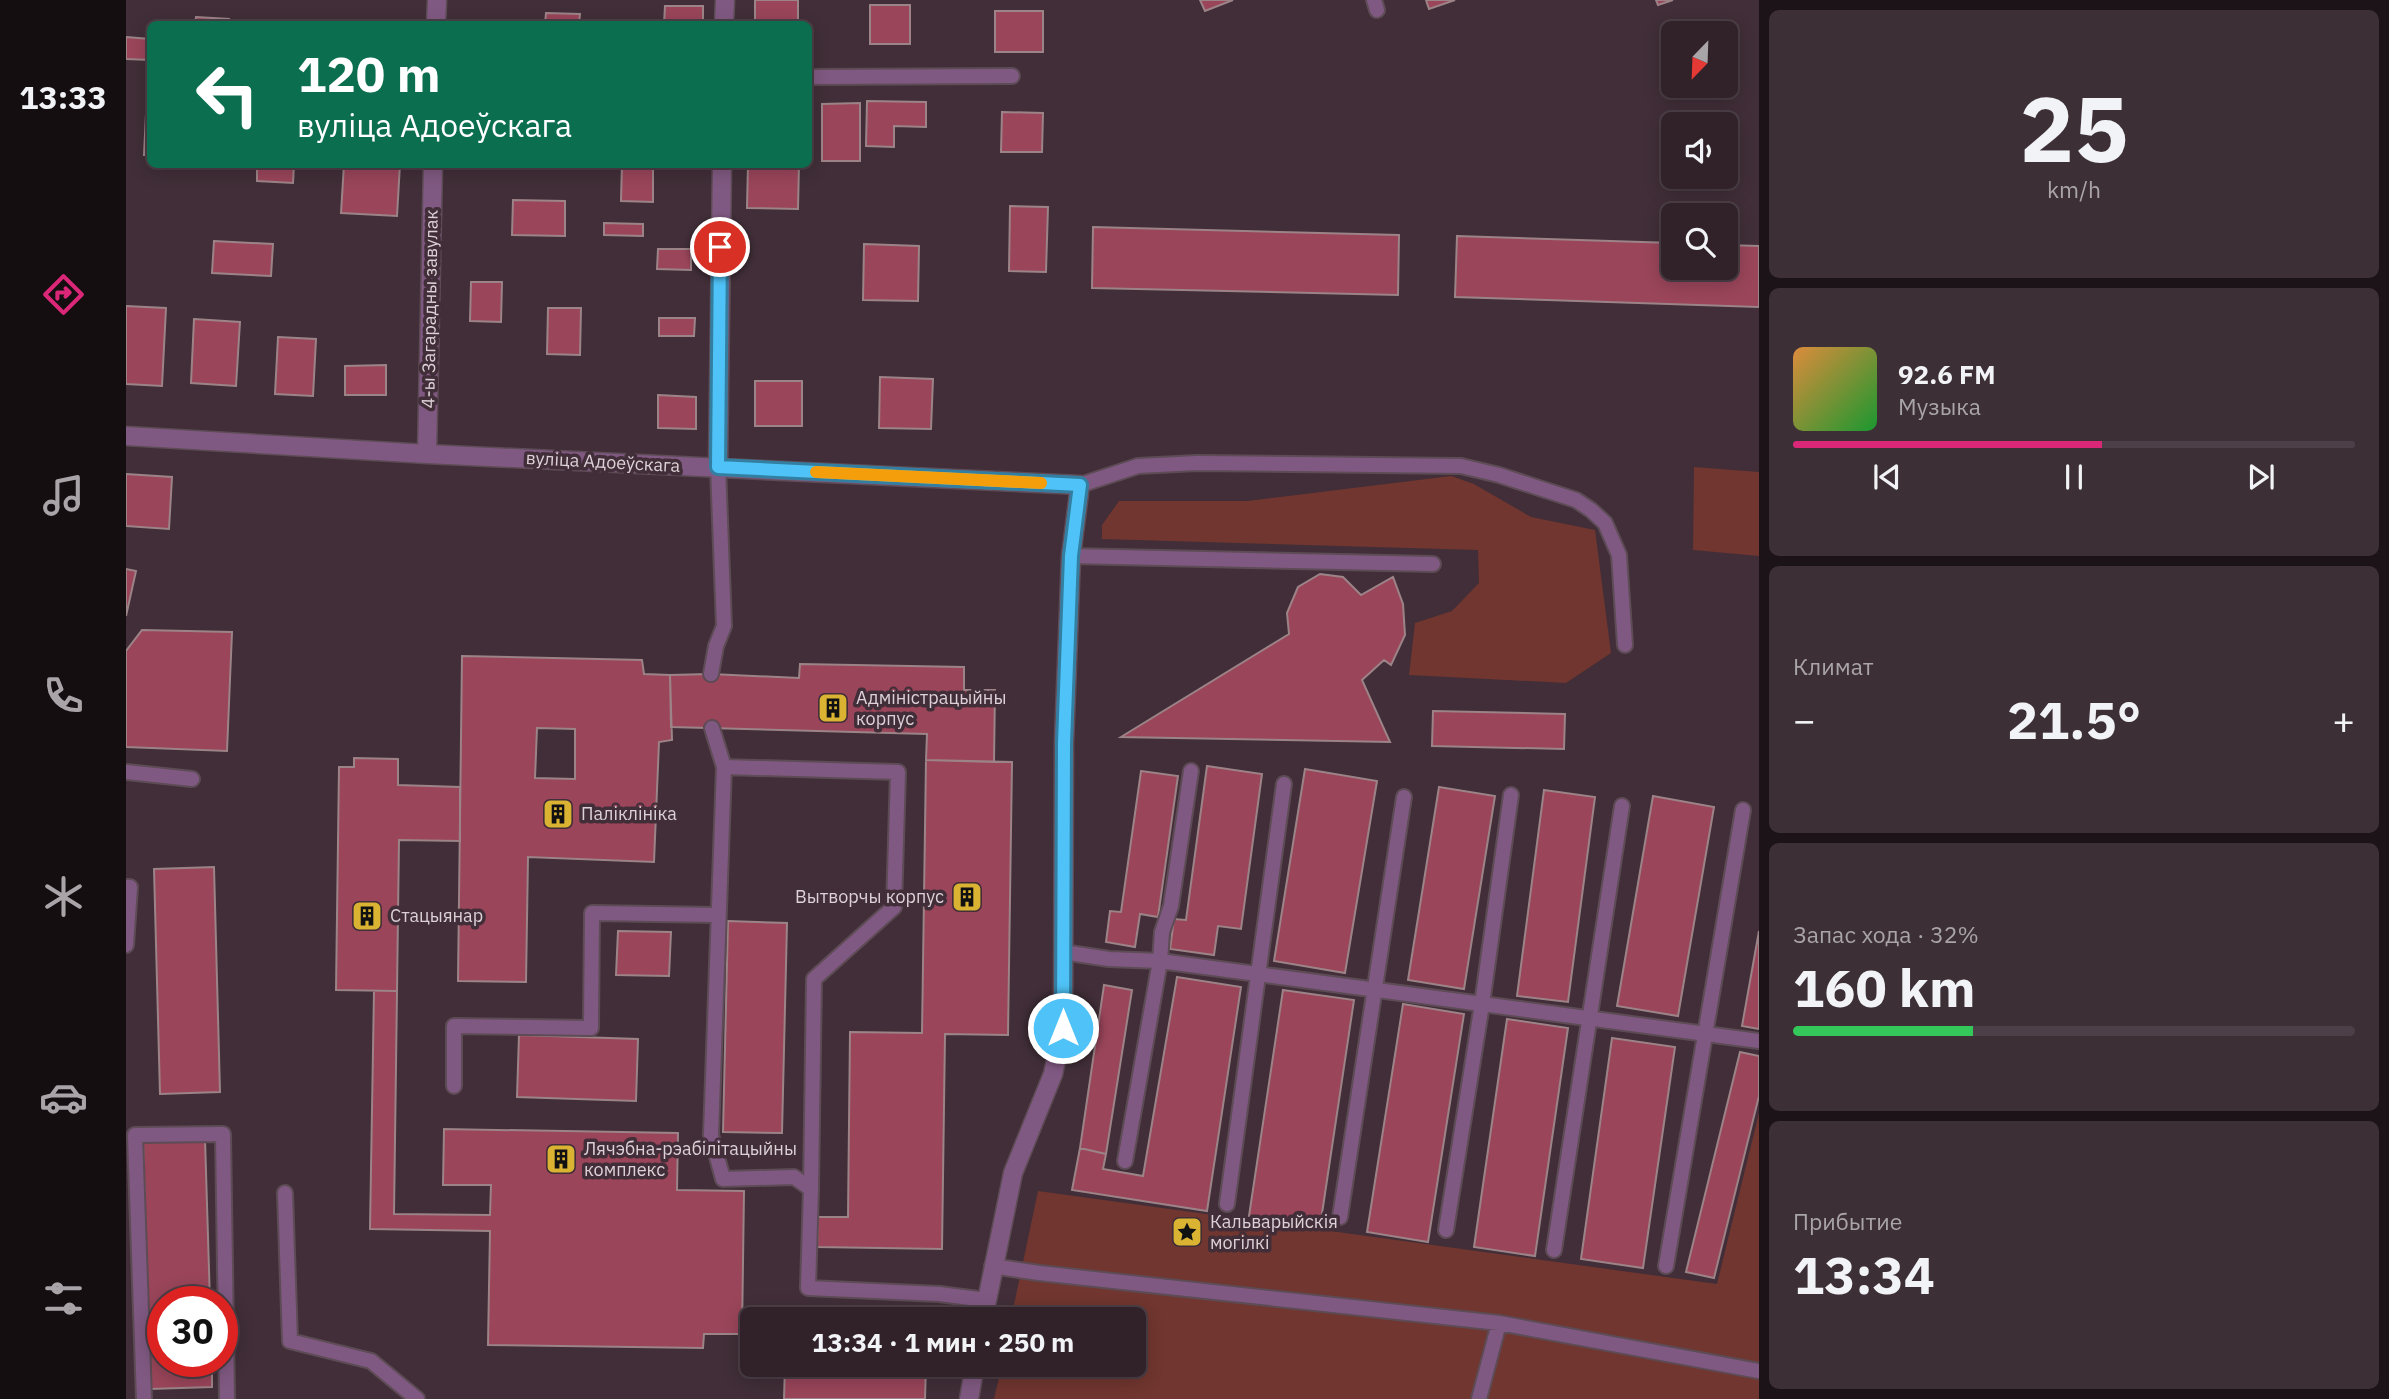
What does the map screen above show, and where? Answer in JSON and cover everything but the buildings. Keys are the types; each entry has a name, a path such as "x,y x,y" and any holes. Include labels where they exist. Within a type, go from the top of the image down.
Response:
{"street":[{"path":"436,21 437,0"},
{"path":"724,21 725,0"},
{"name":"4-ы Загарадны завулак","path":"427,454 433,168"},
{"path":"718,467 722,168"},
{"name":"вуліца Адоеўскага","path":"126,436 427,454 1080,485"},
{"path":"985,1307 1013,1173 1053,1074 1063,1028 1064,743 1071,556 1080,485"},
{"path":"969,1399 973,1377"}],"lane":[{"path":"812,77 1012,76"},
{"path":"1080,485 1138,466 1197,463 1461,467 1499,475 1576,500 1605,523 1619,555 1625,645"},
{"path":"711,674 716,646 724,626 718,467"},
{"path":"1071,556 1433,564"},
{"path":"712,728 724,767 711,1135 723,1179 794,1177 810,1189"},
{"path":"724,767 898,772 894,907 814,979 808,1288 939,1293 986,1300"},
{"path":"1125,1161 1160,961 1162,932 1171,906 1191,771"},
{"path":"126,772 192,779"},
{"path":"1227,1204 1256,974 1284,784"},
{"path":"1446,1230 1482,1004 1511,796"},
{"path":"1340,1217 1404,797"},
{"path":"1554,1250 1622,806"},
{"path":"1666,1266 1743,810"},
{"path":"126,887 130,887 126,945"},
{"path":"454,1086 454,1026 591,1028 592,913 718,915"},
{"path":"1063,952 1160,961 1759,1041"},
{"path":"144,1399 135,1135 223,1134 227,1399"},
{"path":"126,1144 134,1160"},
{"path":"285,1193 290,1341 371,1361 417,1399"},
{"path":"992,1266 1052,1275 1499,1323 1759,1371"},
{"path":"1479,1399 1499,1323"}],"shaded area":[{"path":"1694,467 1759,472 1759,556 1693,550"},
{"path":"1451,476 1474,484 1531,517 1595,530 1611,653 1566,683 1409,675 1415,623 1452,611 1479,583 1478,550 1102,539 1102,525 1119,501 1247,501"},
{"name":"Кальварыйскія могілкі","path":"1759,1113 1759,1399 994,1399 999,1377 1146,1377 1146,1307 1014,1307 1038,1191 1717,1284"}],"slow traffic":[{"path":"816,472 1041,483"}],"place":[{"name":"Адміністрацыйны корпус","path":"833,708"},
{"name":"Паліклініка","path":"558,814"},
{"name":"Вытворчы корпус","path":"967,897"},
{"name":"Стацыянар","path":"367,916"},
{"name":"Лячэбна-рэабілітацыйны комплекс","path":"561,1159"},
{"name":"Кальварыйскія могілкі","path":"1187,1232"}],"route":[{"path":"720,247 718,467 1080,485 1071,556 1064,743 1063,1028"}]}
